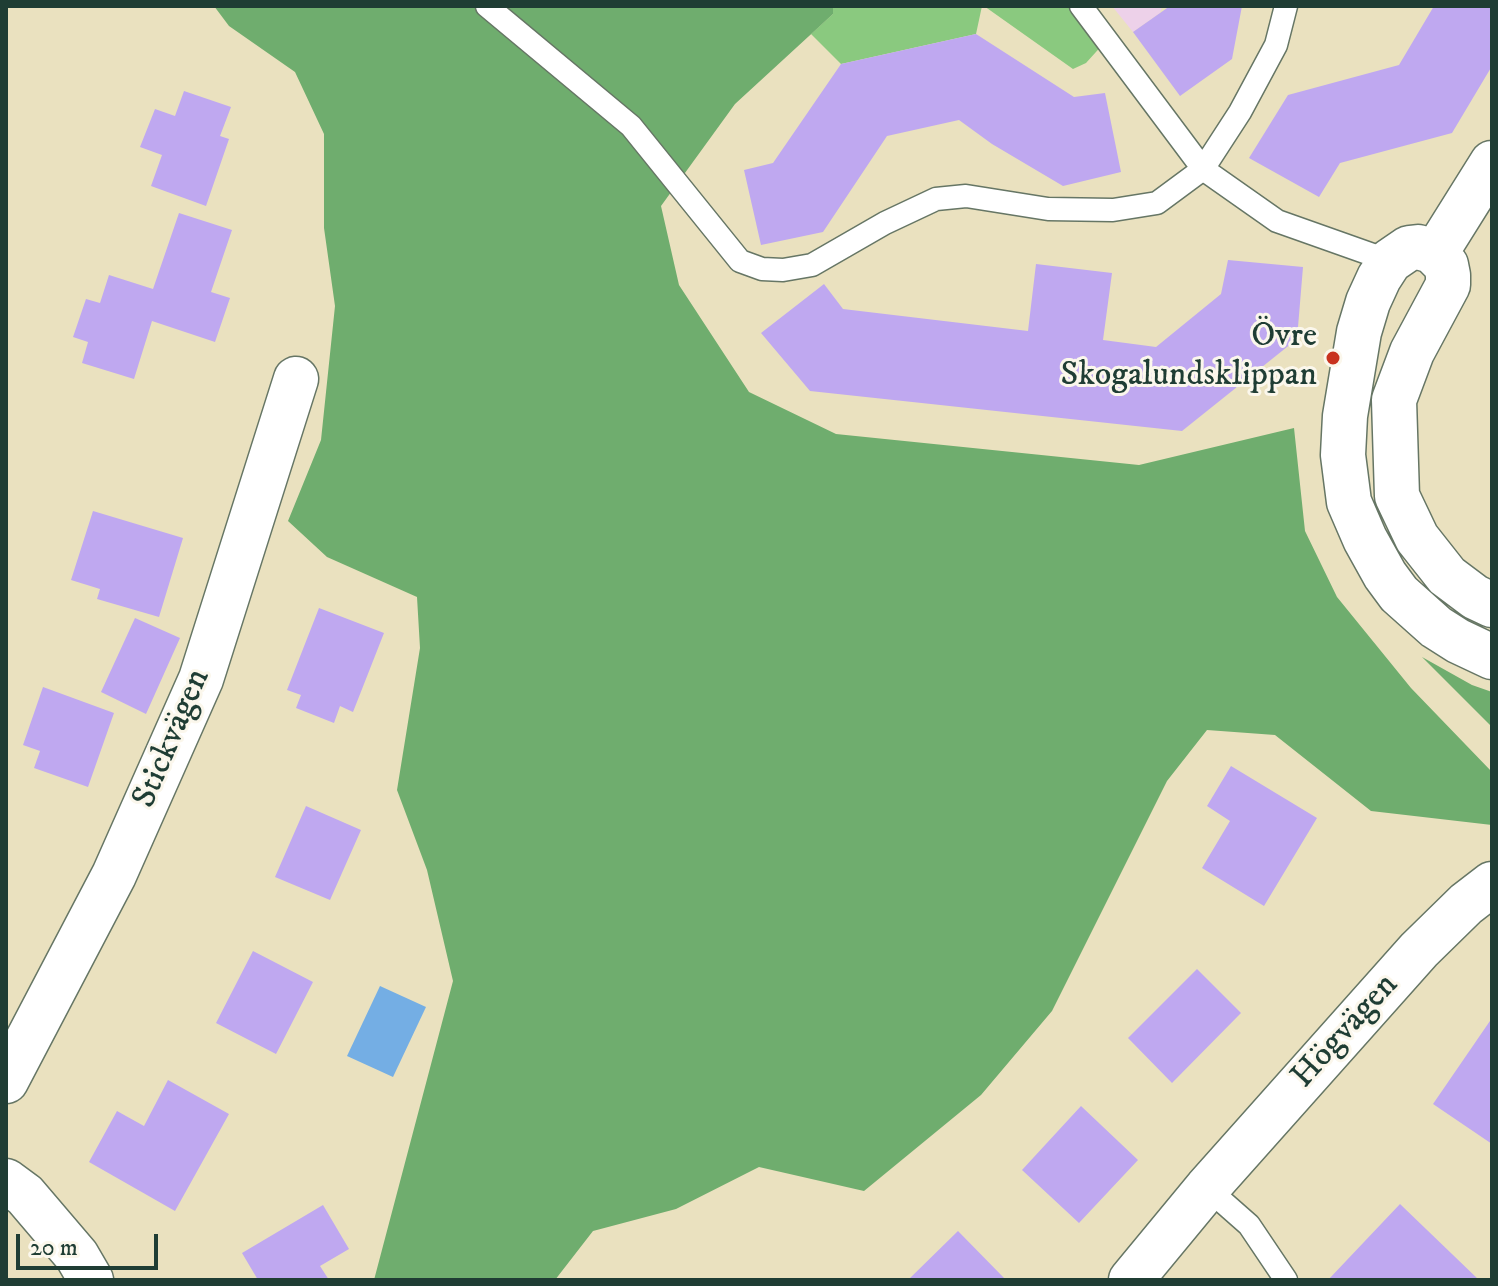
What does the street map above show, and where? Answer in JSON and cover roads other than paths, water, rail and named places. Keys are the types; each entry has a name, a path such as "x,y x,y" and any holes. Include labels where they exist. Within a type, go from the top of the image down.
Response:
{"street":[{"path":"1435,254 1492,163"},
{"path":"1492,605 1475,597 1447,576 1417,538 1397,496 1394,400 1412,352 1448,285 1446,265 1435,254 1418,247 1409,248 1390,261 1368,302 1353,362 1343,455 1349,502 1372,551 1399,594 1436,627 1492,657"},
{"name":"Stickvägen","path":"6,1081 114,875 201,679 296,379"},
{"name":"Högvägen","path":"1131,1280 1207,1188 1419,950 1466,904 1492,884"},
{"path":"6,1181 25,1195 77,1256 91,1280"}],"lane":[{"path":"487,6 631,126 740,261 762,269 783,270 812,265 885,223 936,199 966,196 1048,209 1113,210 1157,203 1203,169 1240,112 1276,45 1286,6"},
{"path":"1081,6 1203,169 1277,221 1390,261"},
{"path":"1207,1188 1249,1225 1286,1280"}],"water":[{"path":"380,986 426,1007 393,1077 347,1056"}],"place":[{"name":"Övre Skogalundsklippan","path":"1333,358"}]}
